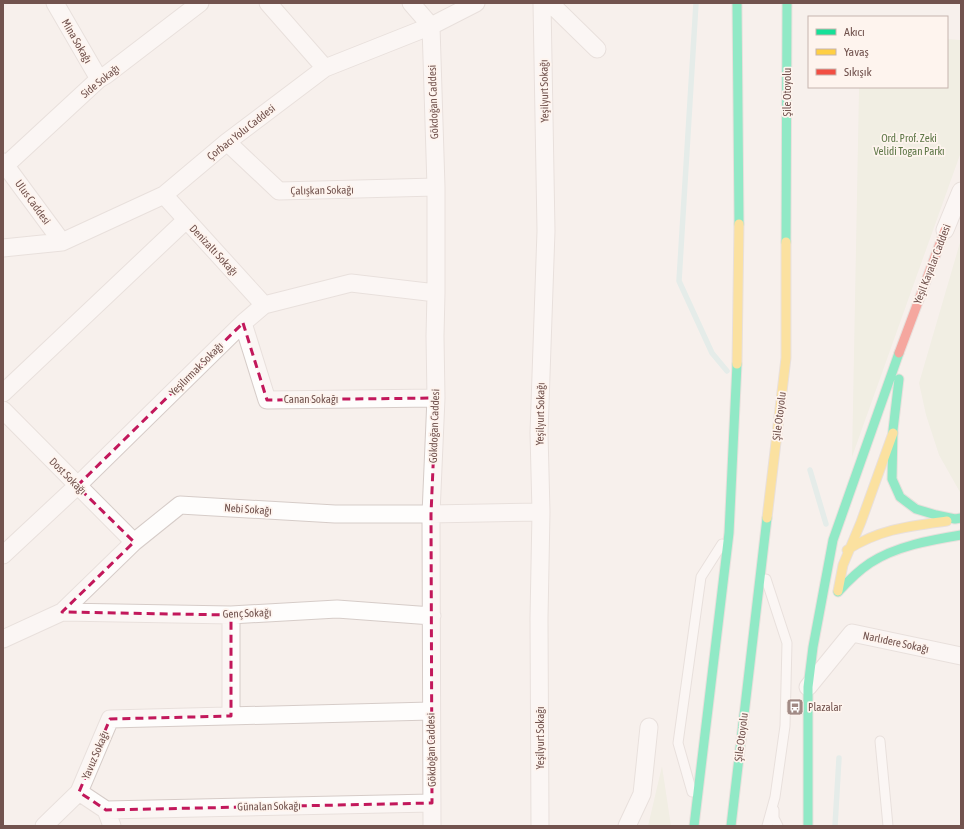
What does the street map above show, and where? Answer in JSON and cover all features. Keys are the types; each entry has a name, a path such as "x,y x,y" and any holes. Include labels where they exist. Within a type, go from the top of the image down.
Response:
{"main road":[{"path":"694,826 729,533 737,360 739,255 737,3"},
{"name":"Şile Otoyolu","path":"731,826 786,358 787,3"},
{"name":"Yeşil Kayalar Caddesi","path":"904,337 945,230"},
{"path":"904,337 893,433 892,479 900,497 916,509 936,515 958,519"},
{"path":"808,826 808,687 813,647 828,564 833,540 904,337"},
{"path":"893,433 851,547 843,564 837,596 856,574 875,560 918,544 961,535"},
{"path":"868,439 871,454 854,503 855,510 860,522 872,535 898,551"},
{"path":"828,564 851,547 872,535 892,529 958,519"},
{"path":"808,687 823,655"}],"street":[{"name":"Mina Sokağı","path":"55,3 99,79"},
{"path":"268,3 325,68"},
{"path":"411,3 431,26"},
{"name":"Çorbacı Yolu Caddesi","path":"3,248 62,242 164,196 227,142 325,68 431,26 476,3"},
{"name":"Yeşilyurt Sokağı","path":"540,826 539,618 541,512 539,433 546,231 542,3"},
{"path":"550,3 597,49"},
{"name":"Side Sokağı","path":"4,163 99,79 192,6"},
{"name":"Gökdoğan Caddesi","path":"431,26 436,188 436,398 430,514 432,616 432,826"},
{"name":"Çalışkan Sokağı","path":"227,142 279,191 436,188"},
{"name":"Ulus Caddesi","path":"4,163 62,242"},
{"name":"Yeşil Kayalar Caddesi","path":"945,230 961,191"},
{"name":"Denizaltı Sokağı","path":"164,196 264,305"},
{"path":"3,393 186,220"},
{"name":"Yeşilırmak Sokağı","path":"5,549 77,486 243,323 264,305 351,283 436,293"},
{"name":"Canan Sokağı","path":"243,323 267,400 436,398"},
{"name":"Dost Sokağı","path":"3,410 134,542"},
{"name":"Nebi Sokağı","path":"3,639 62,612 134,542 180,505 335,514 541,512"},
{"name":"Genç Sokağı","path":"62,612 231,615 337,609 432,616"},
{"path":"231,615 231,716"},
{"name":"Narlıdere Sokağı","path":"808,687 852,633 961,656"},
{"name":"Yavuz Sokağı","path":"44,826 78,792 110,719 431,711"},
{"path":"627,826 642,794 649,727"},
{"path":"78,792 106,810 112,826"},
{"name":"Günalan Sokağı","path":"106,810 432,803"}],"lane":[{"path":"696,809 678,743 701,577 729,533"},
{"path":"762,566 787,643 785,726 775,797 774,826"},
{"path":"880,740 888,826"},
{"path":"798,825 802,818 808,788"}],"highlighted area":[{"path":"243,323 267,400 436,398 431,514 432,803 106,810 79,792 110,719 231,716 231,615 62,612 134,542 77,486"}],"green space":[{"name":"Ord. Prof. Zeki Velidi Togan Parkı","path":"948,39 961,40 961,152 852,457 859,88 948,88"},
{"path":"961,239 961,494 939,455 926,415 919,383"},
{"path":"662,766 671,826 648,826"}],"waterway":[{"path":"696,3 679,281 712,353 727,371"},
{"path":"810,470 826,524"},
{"path":"835,826 839,758"}],"traffic: fast":[{"path":"737,3 739,224"},
{"path":"786,242 787,3"},
{"path":"808,826 808,687 813,647 833,540 899,353"},
{"path":"694,826 729,533 737,364"},
{"path":"899,379 893,430 892,479 900,497 916,509 955,519 961,518"},
{"path":"731,826 767,518"},
{"path":"838,592 861,569 880,557 914,544 961,535"}],"traffic: slow":[{"path":"737,364 739,224"},
{"path":"767,518 786,358 786,242"},
{"path":"838,591 843,565 861,522 893,433"},
{"path":"847,550 871,537 883,533 908,527 947,521"}],"traffic: jam":[{"path":"899,353 945,230"}],"place":[{"name":"Plazalar","path":"795,707"}]}
